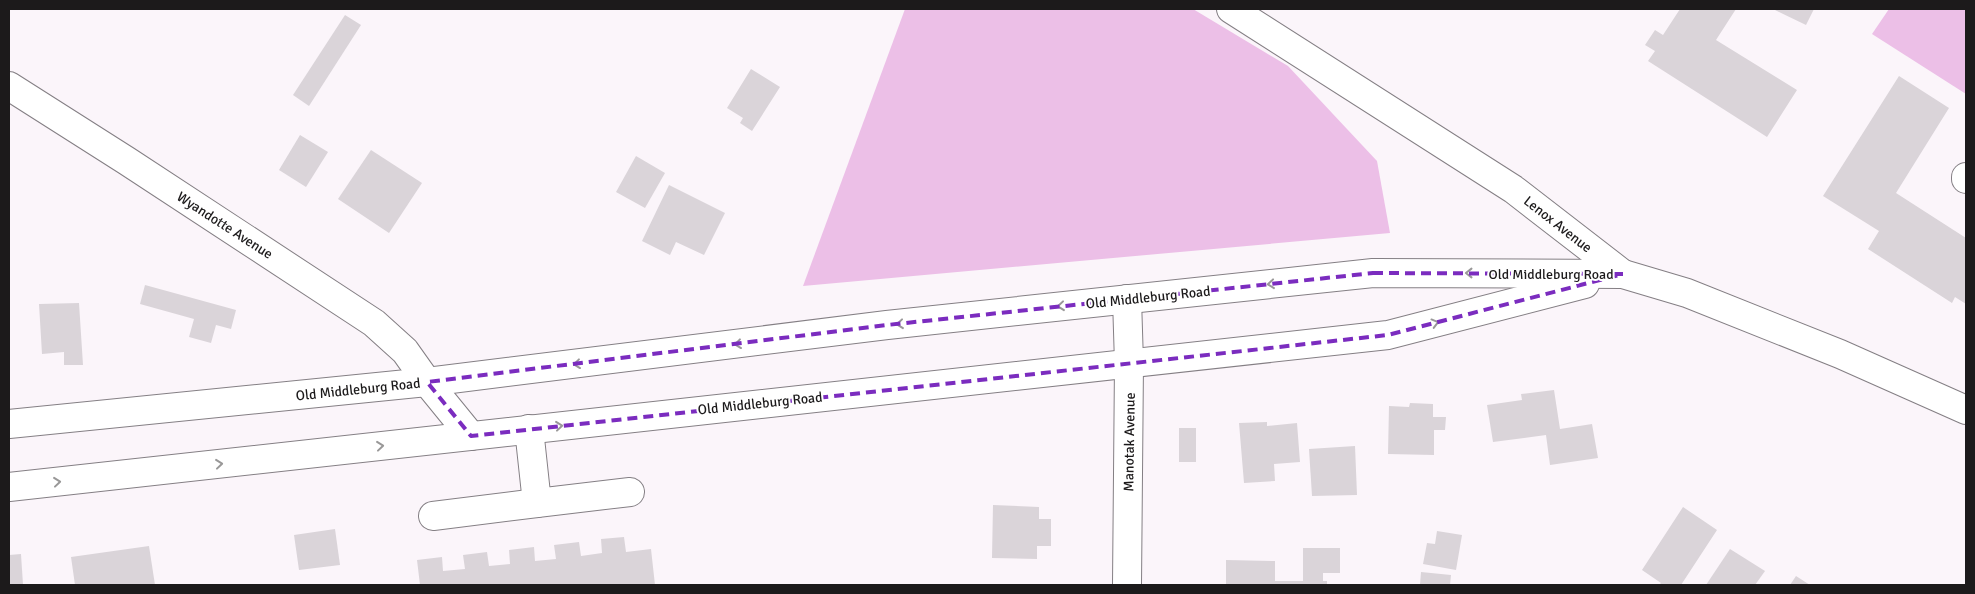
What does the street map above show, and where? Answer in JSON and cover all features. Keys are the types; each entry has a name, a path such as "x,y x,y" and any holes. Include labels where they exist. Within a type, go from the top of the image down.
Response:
{"main road":[{"name":"Lenox Avenue","path":"1231,9 1513,189 1622,274 1688,293 1840,354 1966,410"},
{"name":"Wyandotte Avenue","path":"9,86 374,323 405,351 427,382 471,436"},
{"name":"Old Middleburg Road","path":"9,424 427,382 877,327 1374,273 1622,274"},
{"name":"Old Middleburg Road","path":"9,487 1388,335 1622,274"},
{"name":"Manotak Avenue","path":"1127,299 1129,363 1127,585"},
{"path":"529,429 537,503"},
{"path":"433,516 630,492"}],"highlighted area":[{"path":"1373,273 1623,274 1388,335 471,436 427,382 887,325"}],"shaded area":[{"path":"905,9 1193,9 1288,66 1377,161 1390,233 803,286"},
{"path":"1889,9 1966,9 1966,94 1872,34"}],"building":[{"path":"1680,9 1736,9 1716,40 1797,90 1767,137 1648,61 1655,51 1645,45 1655,30 1663,35"},
{"path":"1773,9 1814,9 1806,25"},
{"path":"345,15 361,25 309,106 293,95"},
{"path":"751,69 780,87 752,131 740,123 743,118 727,108"},
{"path":"1899,76 1949,108 1896,193 1966,238 1966,304 1955,297 1952,303 1868,249 1879,231 1823,196"},
{"path":"300,135 328,152 306,187 279,170"},
{"path":"371,150 422,183 389,233 338,199"},
{"path":"636,156 665,173 645,208 616,192"},
{"path":"669,185 725,213 704,255 676,242 670,255 642,241"},
{"path":"145,285 236,310 231,329 216,325 211,343 189,337 194,319 140,304"},
{"path":"79,303 83,365 64,365 64,352 42,354 39,304"},
{"path":"1554,390 1560,429 1592,424 1598,458 1550,465 1546,435 1493,442 1487,405 1522,400 1521,394"},
{"path":"1410,403 1433,404 1433,417 1446,417 1445,430 1434,430 1434,455 1388,454 1389,406 1409,407"},
{"path":"1267,422 1267,426 1297,423 1300,462 1274,464 1275,481 1244,483 1239,423"},
{"path":"1179,428 1196,428 1196,462 1179,462"},
{"path":"1355,446 1357,495 1312,496 1309,449"},
{"path":"993,505 1039,507 1039,519 1051,519 1051,546 1037,546 1037,559 992,558"},
{"path":"1683,507 1717,530 1681,585 1659,585 1661,583 1642,570"},
{"path":"335,529 340,565 299,570 294,535"},
{"path":"1437,531 1462,535 1456,570 1423,564 1427,543 1435,544"},
{"path":"624,537 626,552 651,549 655,585 420,585 417,560 442,557 443,571 465,569 463,555 487,552 489,566 510,564 509,550 534,547 535,561 556,559 554,545 579,542 581,556 602,553 601,539"},
{"path":"149,546 155,585 75,585 71,557"},
{"path":"1303,548 1340,548 1340,573 1323,573 1323,581 1327,581 1327,585 1226,585 1226,560 1275,561 1275,581 1303,581"},
{"path":"1730,549 1765,571 1755,585 1706,585"},
{"path":"21,554 23,585 9,585 9,555"},
{"path":"1421,572 1451,575 1450,585 1420,585"},
{"path":"1796,576 1810,585 1790,585"}]}
